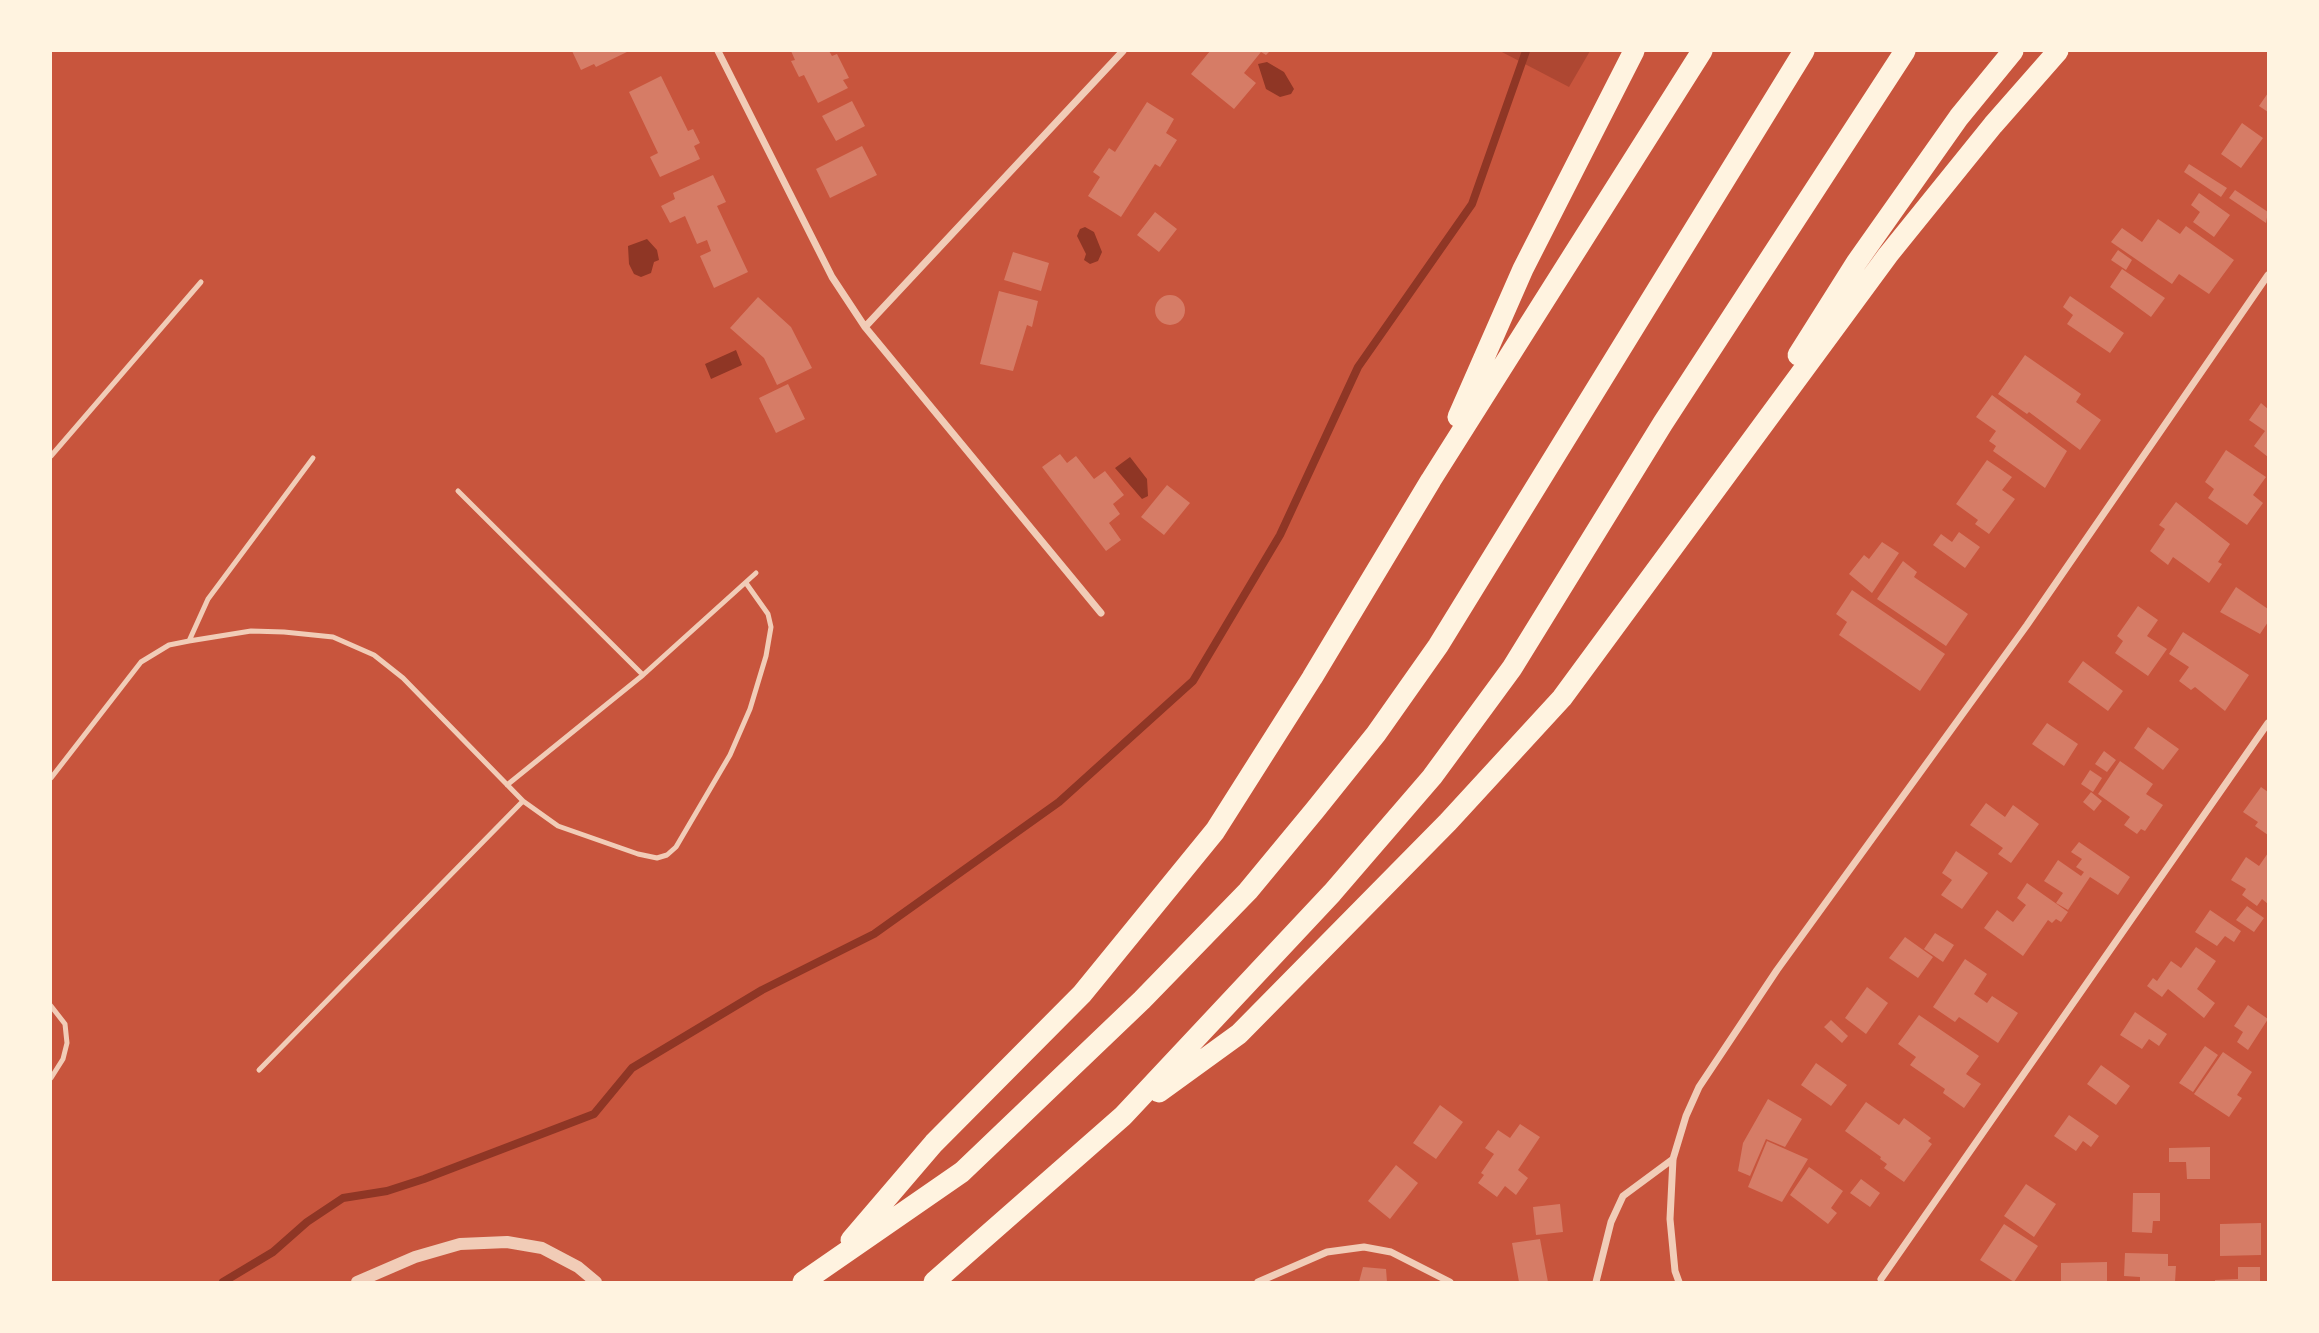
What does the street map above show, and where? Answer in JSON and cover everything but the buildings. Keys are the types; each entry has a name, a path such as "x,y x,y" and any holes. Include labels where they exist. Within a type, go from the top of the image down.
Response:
{"highway":[{"path":"1431,480 1523,269 1634,51"},
{"path":"830,1264 934,1143 1082,994 1215,831 1312,678 1431,480 1702,51"},
{"path":"803,1282 962,1172 1124,1018 1248,891 1376,734 1438,646 1804,51"},
{"path":"934,1282 1123,1116 1220,1017 1432,777 1512,668 1663,423 1905,51"},
{"path":"1700,507 1856,263 1959,117 2014,51"},
{"path":"1123,1116 1239,1034 1448,822 1562,698 1888,255 1993,125 2058,51"}],"street":[{"path":"718,51 832,276 865,327 1101,613"},
{"path":"865,327 1123,51"},
{"path":"1679,1282 1675,1271 1670,1219 1673,1159 1686,1116 1699,1087 1777,970 2027,625 2268,275"},
{"path":"1881,1279 2268,723"},
{"path":"1596,1282 1611,1222 1623,1196 1673,1159"},
{"path":"357,1282 415,1256 460,1244 507,1242 542,1248 578,1267 596,1282"},
{"path":"1258,1282 1327,1252 1364,1247 1391,1252 1450,1282"}],"lane":[{"path":"51,456 201,282"},
{"path":"189,641 208,599 313,458"},
{"path":"458,491 643,675"},
{"path":"507,785 643,675 756,573"},
{"path":"51,778 141,662 169,645 251,631 333,637 374,655 403,678 523,801 558,826 657,858 667,855 676,847 730,755 750,709 766,656 771,627 768,614 746,583"},
{"path":"259,1070 523,801"},
{"path":"51,1006 65,1024 67,1044 63,1059 51,1078"}],"shaded area":[{"path":"1500,51 1590,51 1569,87"},
{"path":"1267,62 1284,72 1294,89 1291,94 1280,97 1266,89 1258,64"},
{"path":"1085,227 1094,232 1102,252 1098,261 1090,264 1084,260 1086,254 1077,236 1080,229"},
{"path":"647,239 657,250 659,260 654,262 651,273 641,277 634,274 629,264 628,246"},
{"path":"736,350 742,365 711,379 705,364"},
{"path":"1130,457 1147,479 1148,496 1142,499 1115,468"}],"waterway":[{"path":"223,1282 273,1252 307,1222 343,1198 387,1191 424,1179 594,1114 632,1068 762,990 874,934 1059,802 1193,681 1280,535 1358,367 1472,204 1526,51"}]}
